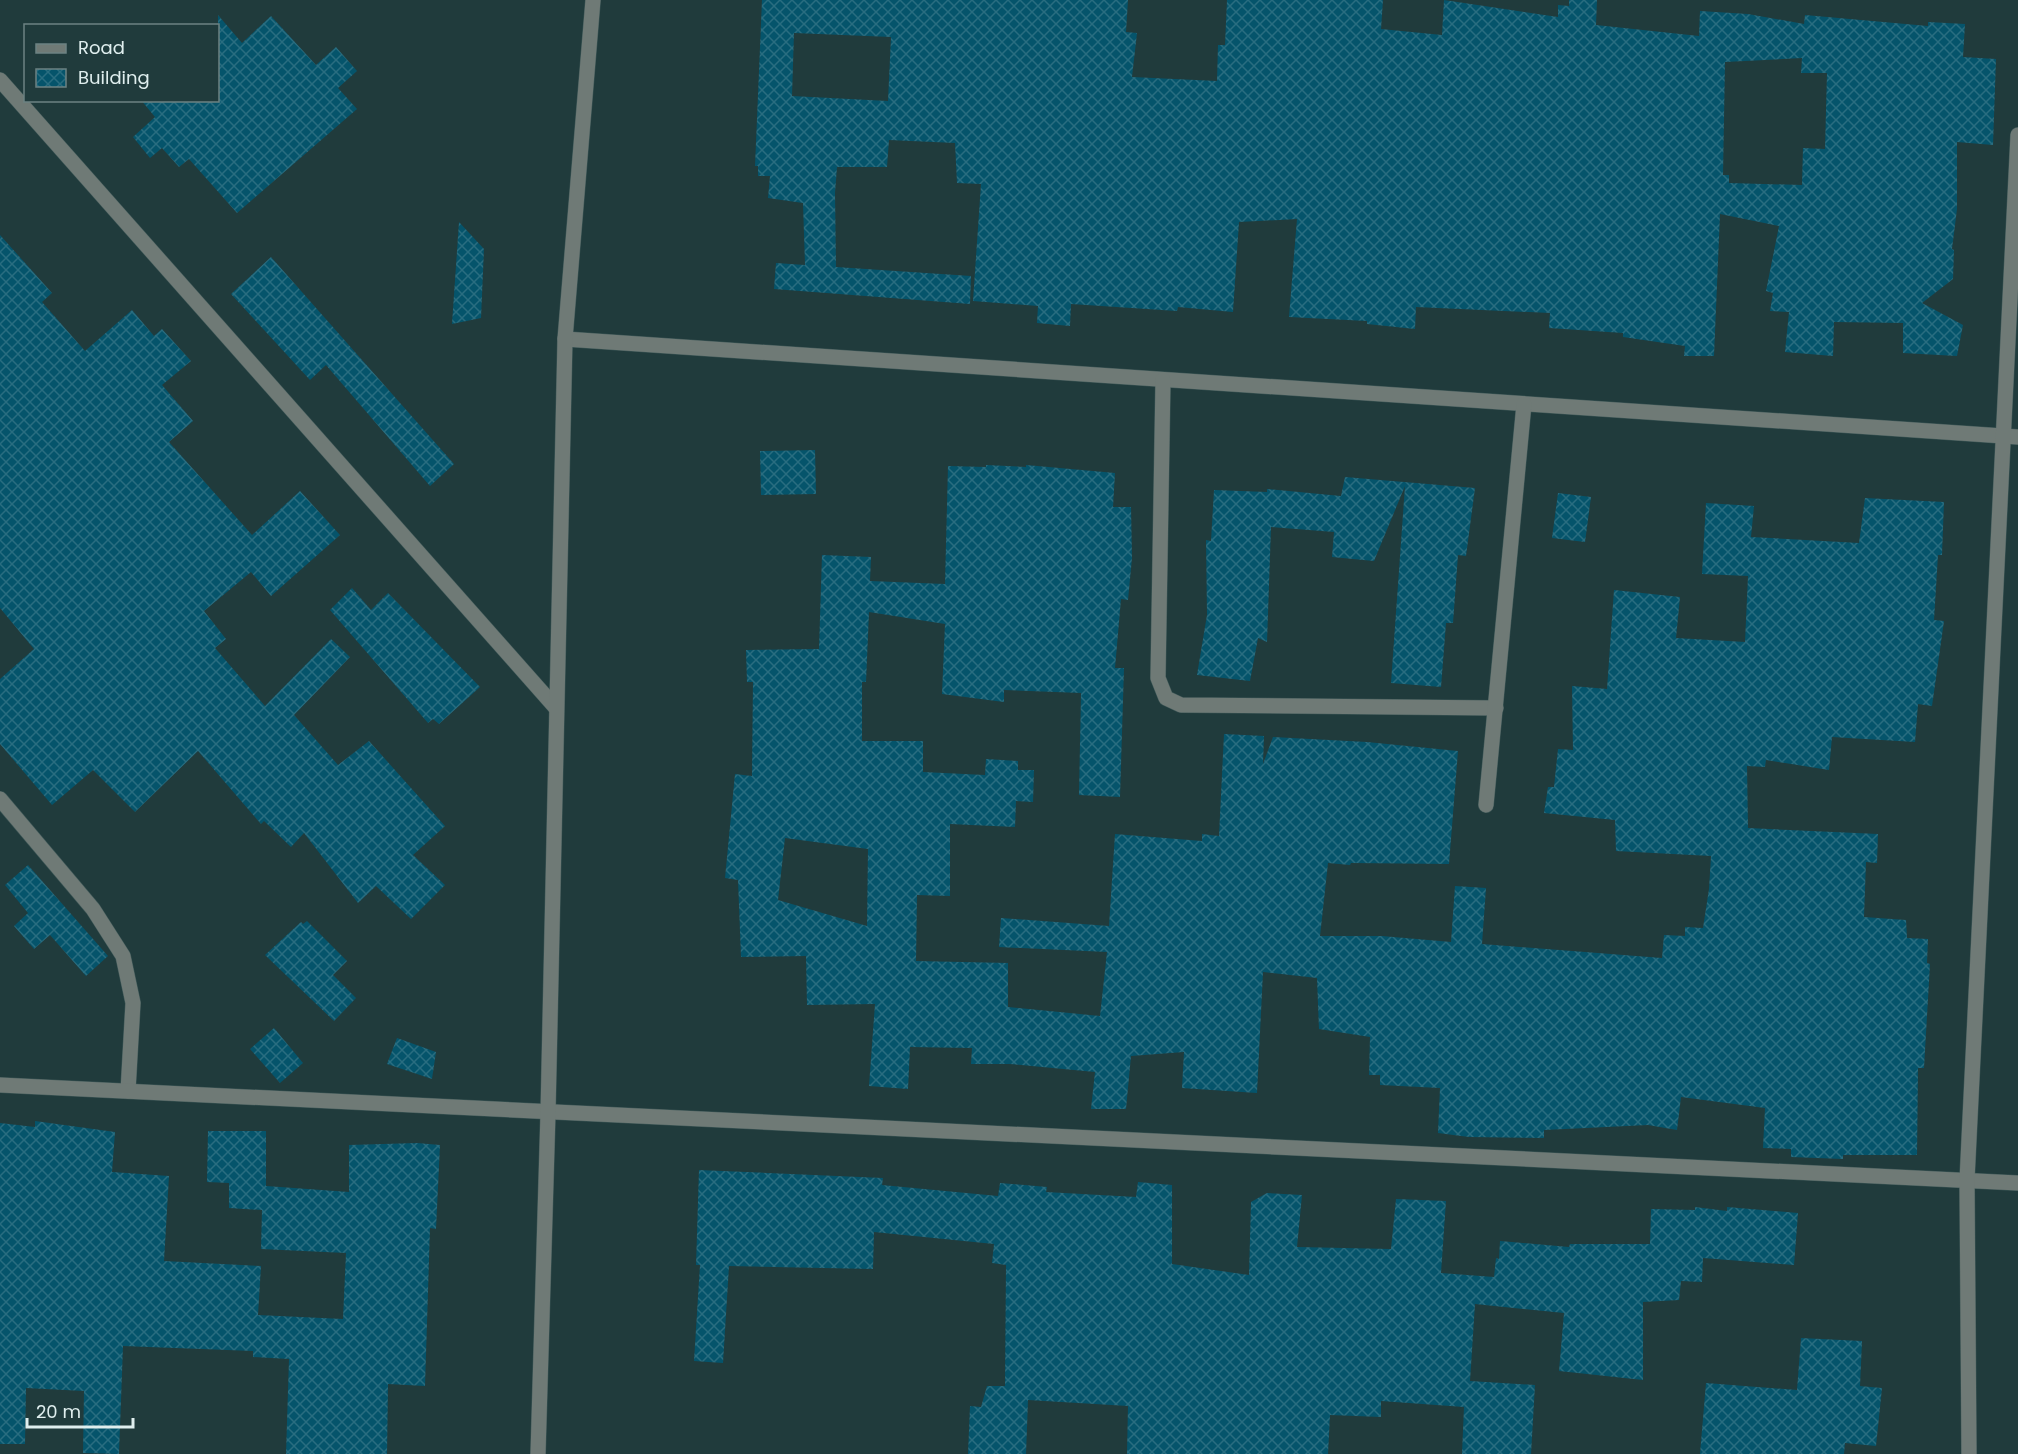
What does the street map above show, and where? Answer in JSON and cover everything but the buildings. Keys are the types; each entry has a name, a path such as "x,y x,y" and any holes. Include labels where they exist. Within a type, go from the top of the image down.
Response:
{"street":[{"path":"538,1454 565,339 593,0"},
{"path":"0,80 556,708"},
{"path":"1969,1454 1967,1180 2010,437 2018,135"},
{"path":"565,339 2010,437"},
{"path":"1163,380 1158,678 1166,698 1180,705 1496,708"},
{"path":"1486,805 1524,404"},
{"path":"0,799 93,909 123,956 134,1003 128,1091"},
{"path":"0,1085 2018,1183"}]}
